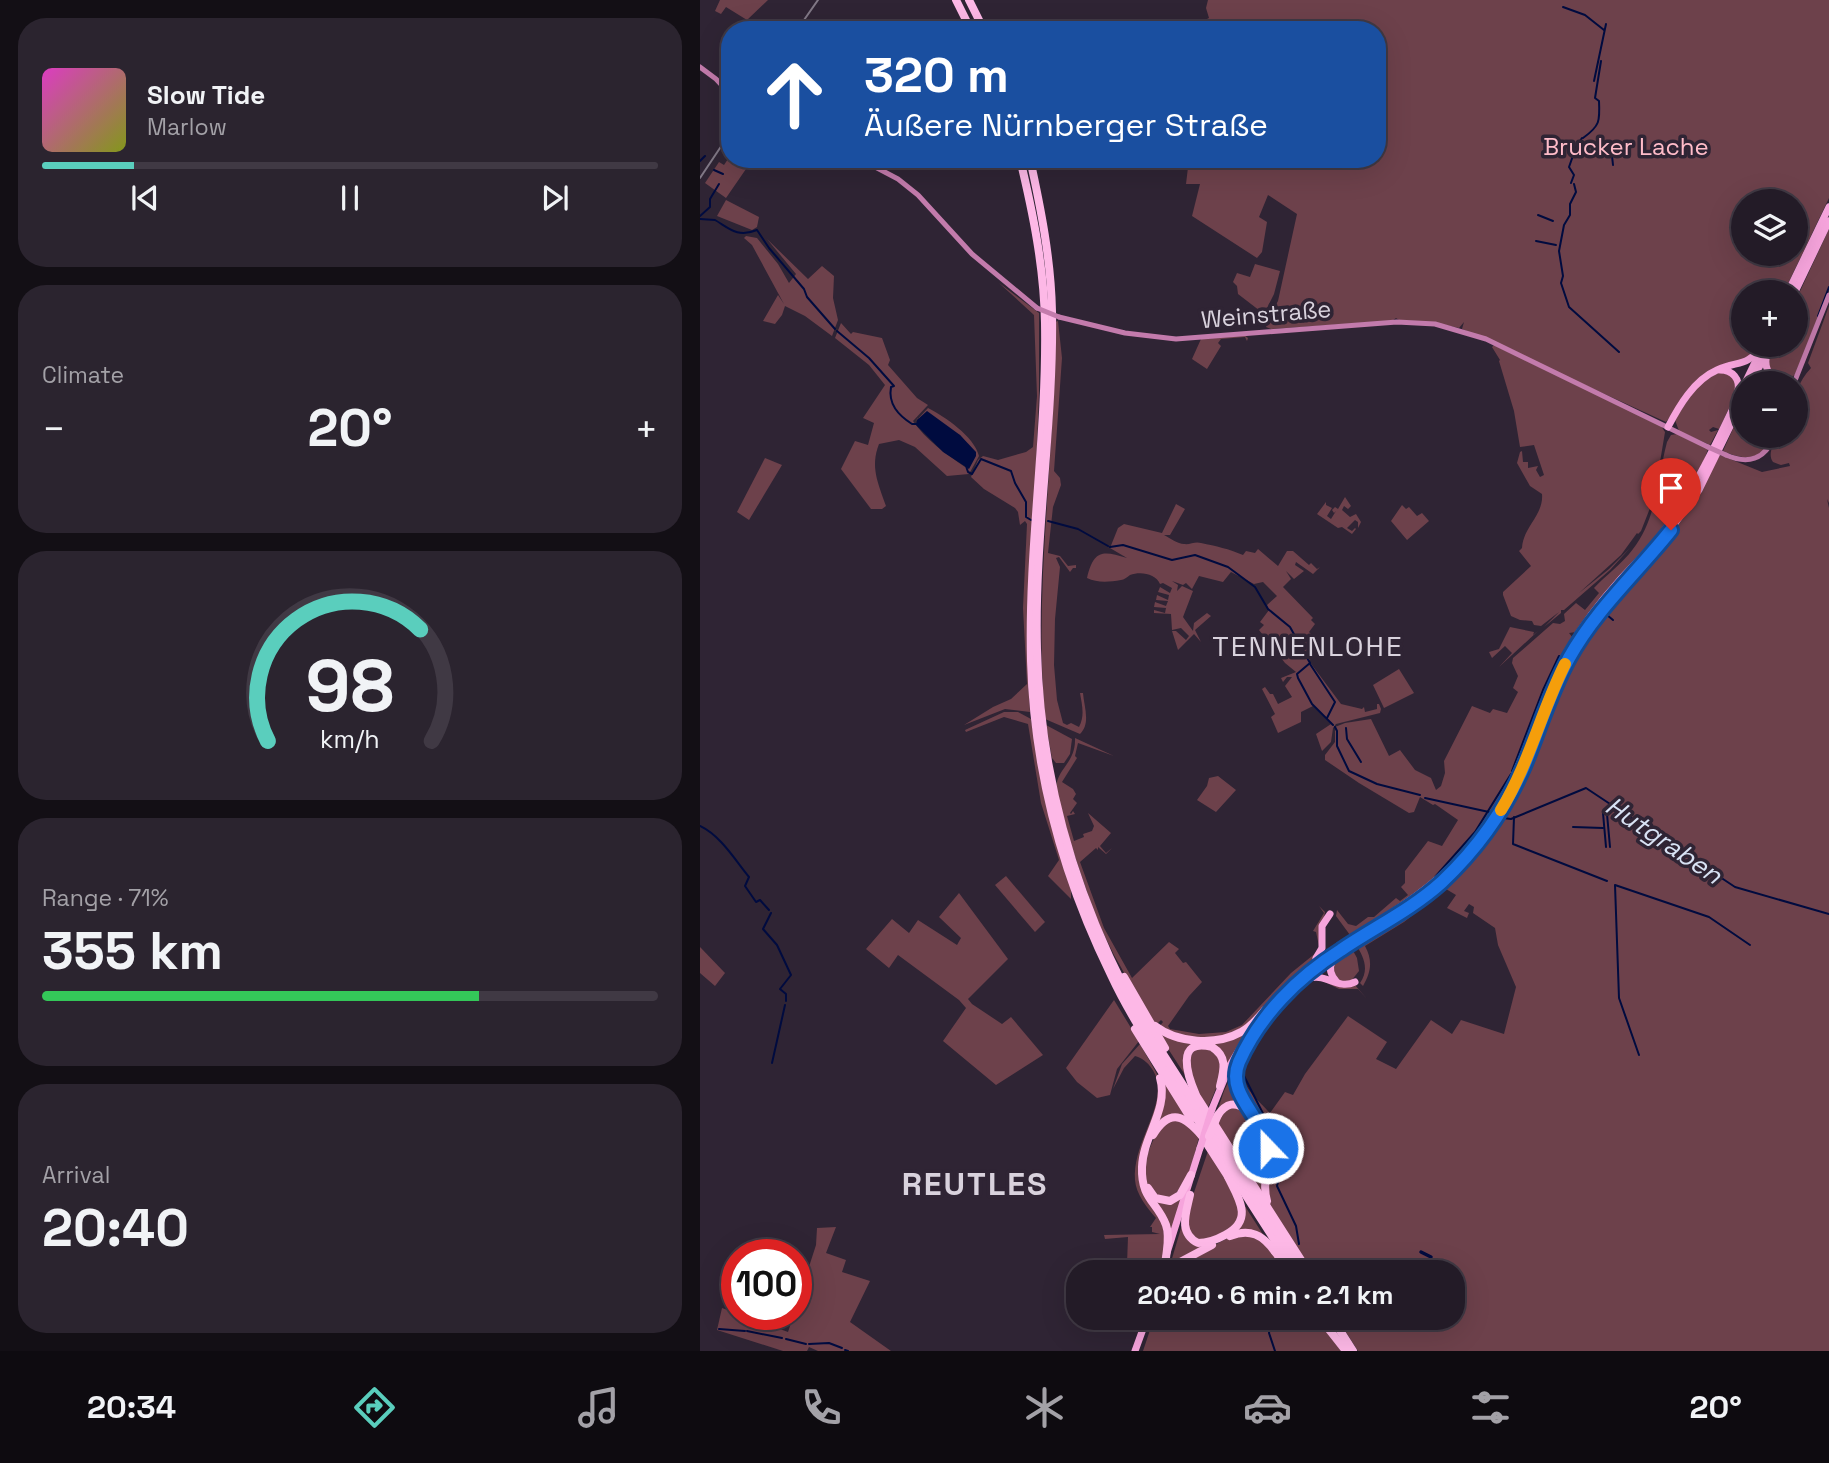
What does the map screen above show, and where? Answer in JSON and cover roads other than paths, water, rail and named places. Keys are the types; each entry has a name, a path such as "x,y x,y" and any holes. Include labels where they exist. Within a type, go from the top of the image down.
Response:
{"highway":[{"path":"971,0 976,21"},
{"path":"958,2 972,21"},
{"path":"1022,168 1040,257 1045,323 1045,394 1033,548 1031,638 1036,727 1049,799 1074,890 1126,1012 1160,1078 1163,1093 1144,1150 1142,1172 1148,1198 1167,1227 1166,1258"},
{"path":"1032,168 1043,224 1052,309 1051,388 1037,611 1040,702 1050,777 1058,811 1067,847 1093,921 1125,990 1145,1026 1297,1260"},
{"path":"1794,280 1829,207"},
{"path":"1801,280 1829,221"},
{"path":"1670,428 1696,385 1713,372 1745,362 1752,357"},
{"path":"1713,372 1729,371 1738,382 1739,388 1729,417"},
{"path":"1139,1004 1161,1031 1180,1038 1197,1040 1238,1034 1249,1027 1290,982 1306,969 1426,890 1462,855 1482,831 1515,775 1544,700 1569,650 1602,600 1651,547 1671,520 1696,482 1731,413"},
{"path":"1228,1177 1241,1204 1241,1219 1235,1228 1215,1240 1198,1243 1186,1233 1184,1223 1205,1136 1231,1073 1251,1038 1289,991 1316,967 1390,921 1431,891 1469,854 1492,824 1516,782 1555,687 1577,644 1605,604 1656,548 1689,506 1706,478 1731,425"},
{"path":"1306,969 1321,953 1321,932 1329,914"},
{"path":"1093,921 1139,1004 1274,1216 1298,1260"},
{"path":"1321,932 1325,941 1332,944 1353,937"},
{"path":"1339,984 1331,976 1330,964 1347,946"},
{"path":"1289,991 1316,976 1339,984 1355,982"},
{"path":"1112,979 1141,1031 1287,1260"},
{"path":"1220,1086 1235,1056 1265,1010"},
{"path":"1251,1038 1237,1067 1236,1084 1267,1140 1269,1158 1265,1191 1274,1216"},
{"path":"1166,1258 1191,1175 1215,1113 1224,1068 1222,1056 1212,1047 1197,1046 1189,1052 1185,1065 1196,1096"},
{"path":"1150,1056 1205,1136 1280,1258"},
{"path":"1215,1113 1229,1105 1237,1104 1243,1107 1259,1127 1264,1145 1259,1157 1248,1161 1239,1157 1226,1143"},
{"path":"1191,1175 1177,1197 1170,1201 1159,1200 1151,1194 1146,1182 1146,1155 1155,1132 1169,1118 1186,1120 1205,1136"},
{"path":"1168,1260 1190,1195"},
{"path":"1186,1260 1231,1235 1243,1232 1263,1237 1280,1258"},
{"path":"1138,1351 1145,1330"},
{"path":"1331,1330 1346,1351"},
{"path":"1340,1330 1353,1351"}],"main road":[{"path":"700,67 721,84"},
{"name":"Weinstraße","path":"877,168 898,179 918,195 972,254 1037,308 1059,317 1132,335 1176,339 1390,322 1435,324 1486,340 1726,455 1741,460 1757,459 1769,448"},
{"path":"1798,371 1829,295"}],"waterway":[{"path":"1563,7 1585,15 1604,30"},
{"path":"1594,81 1606,24"},
{"path":"1583,138 1593,130 1599,118 1599,101 1595,98 1601,61"},
{"path":"1575,148 1582,138"},
{"path":"1571,183 1574,175 1569,167 1575,150"},
{"path":"700,161 705,156"},
{"path":"1612,156 1613,165"},
{"path":"714,170 723,174"},
{"path":"700,216 710,207 710,199 719,184"},
{"path":"1574,184 1576,192 1570,204 1570,215 1564,225 1559,251 1563,276 1561,283 1569,307 1619,352"},
{"path":"1538,215 1553,221"},
{"name":"Hutgraben","path":"700,219 715,220 729,229 744,233 757,230 804,289 807,297 835,329"},
{"path":"1536,241 1556,245"},
{"path":"1818,316 1829,287"},
{"name":"Hutgraben","path":"837,331 869,358 894,386 891,387 890,393 898,413 912,424 918,424"},
{"name":"Hutgraben","path":"966,466 972,474 981,459 1011,471 1026,502 1026,517 1031,520"},
{"name":"Hutgraben","path":"1048,521 1078,529 1108,546"},
{"name":"Hutgraben","path":"1110,547 1123,545 1172,560 1195,555 1228,567 1255,587 1268,609 1290,627 1310,663 1297,674 1298,678 1312,704 1333,725"},
{"path":"1607,615 1613,620"},
{"path":"1512,771 1559,656"},
{"name":"Hutgraben","path":"1310,664 1335,702 1327,718"},
{"name":"Hutgraben","path":"1335,727 1337,746 1349,771 1377,784 1420,795"},
{"path":"1346,728 1347,739 1361,762"},
{"path":"1435,877 1475,832 1511,774"},
{"path":"1408,912 1442,885 1472,854 1499,819 1520,781"},
{"name":"Hutgraben","path":"1503,818 1511,819 1586,788 1735,887 1829,914"},
{"name":"Hutgraben","path":"1425,798 1489,812"},
{"path":"1603,813 1606,847"},
{"path":"1607,814 1610,847"},
{"path":"1514,817 1513,844 1607,881"},
{"path":"700,826 708,830 727,849 749,877 745,886 756,902 760,900 769,910"},
{"path":"1573,827 1603,828"},
{"path":"1639,1055 1619,998 1615,885 1709,917 1750,945"},
{"path":"771,913 763,929 777,945 791,975 780,989 786,994 786,1001"},
{"path":"772,1063 785,1005"},
{"path":"1244,1076 1284,1155 1277,1186 1296,1226 1299,1244"},
{"path":"1421,1252 1431,1257"},
{"path":"719,1329 745,1331"},
{"path":"1269,1330 1275,1351"},
{"path":"747,1331 782,1338"},
{"path":"786,1339 806,1344"},
{"path":"809,1344 829,1343 842,1348"}],"railway":[{"path":"803,21 818,0"},
{"path":"700,178 721,146"}],"district":[{"name":"TENNENLOHE","path":"1308,646"},
{"name":"REUTLES","path":"975,1184"}],"park label":[{"name":"Brucker Lache","path":"1626,146"}]}
